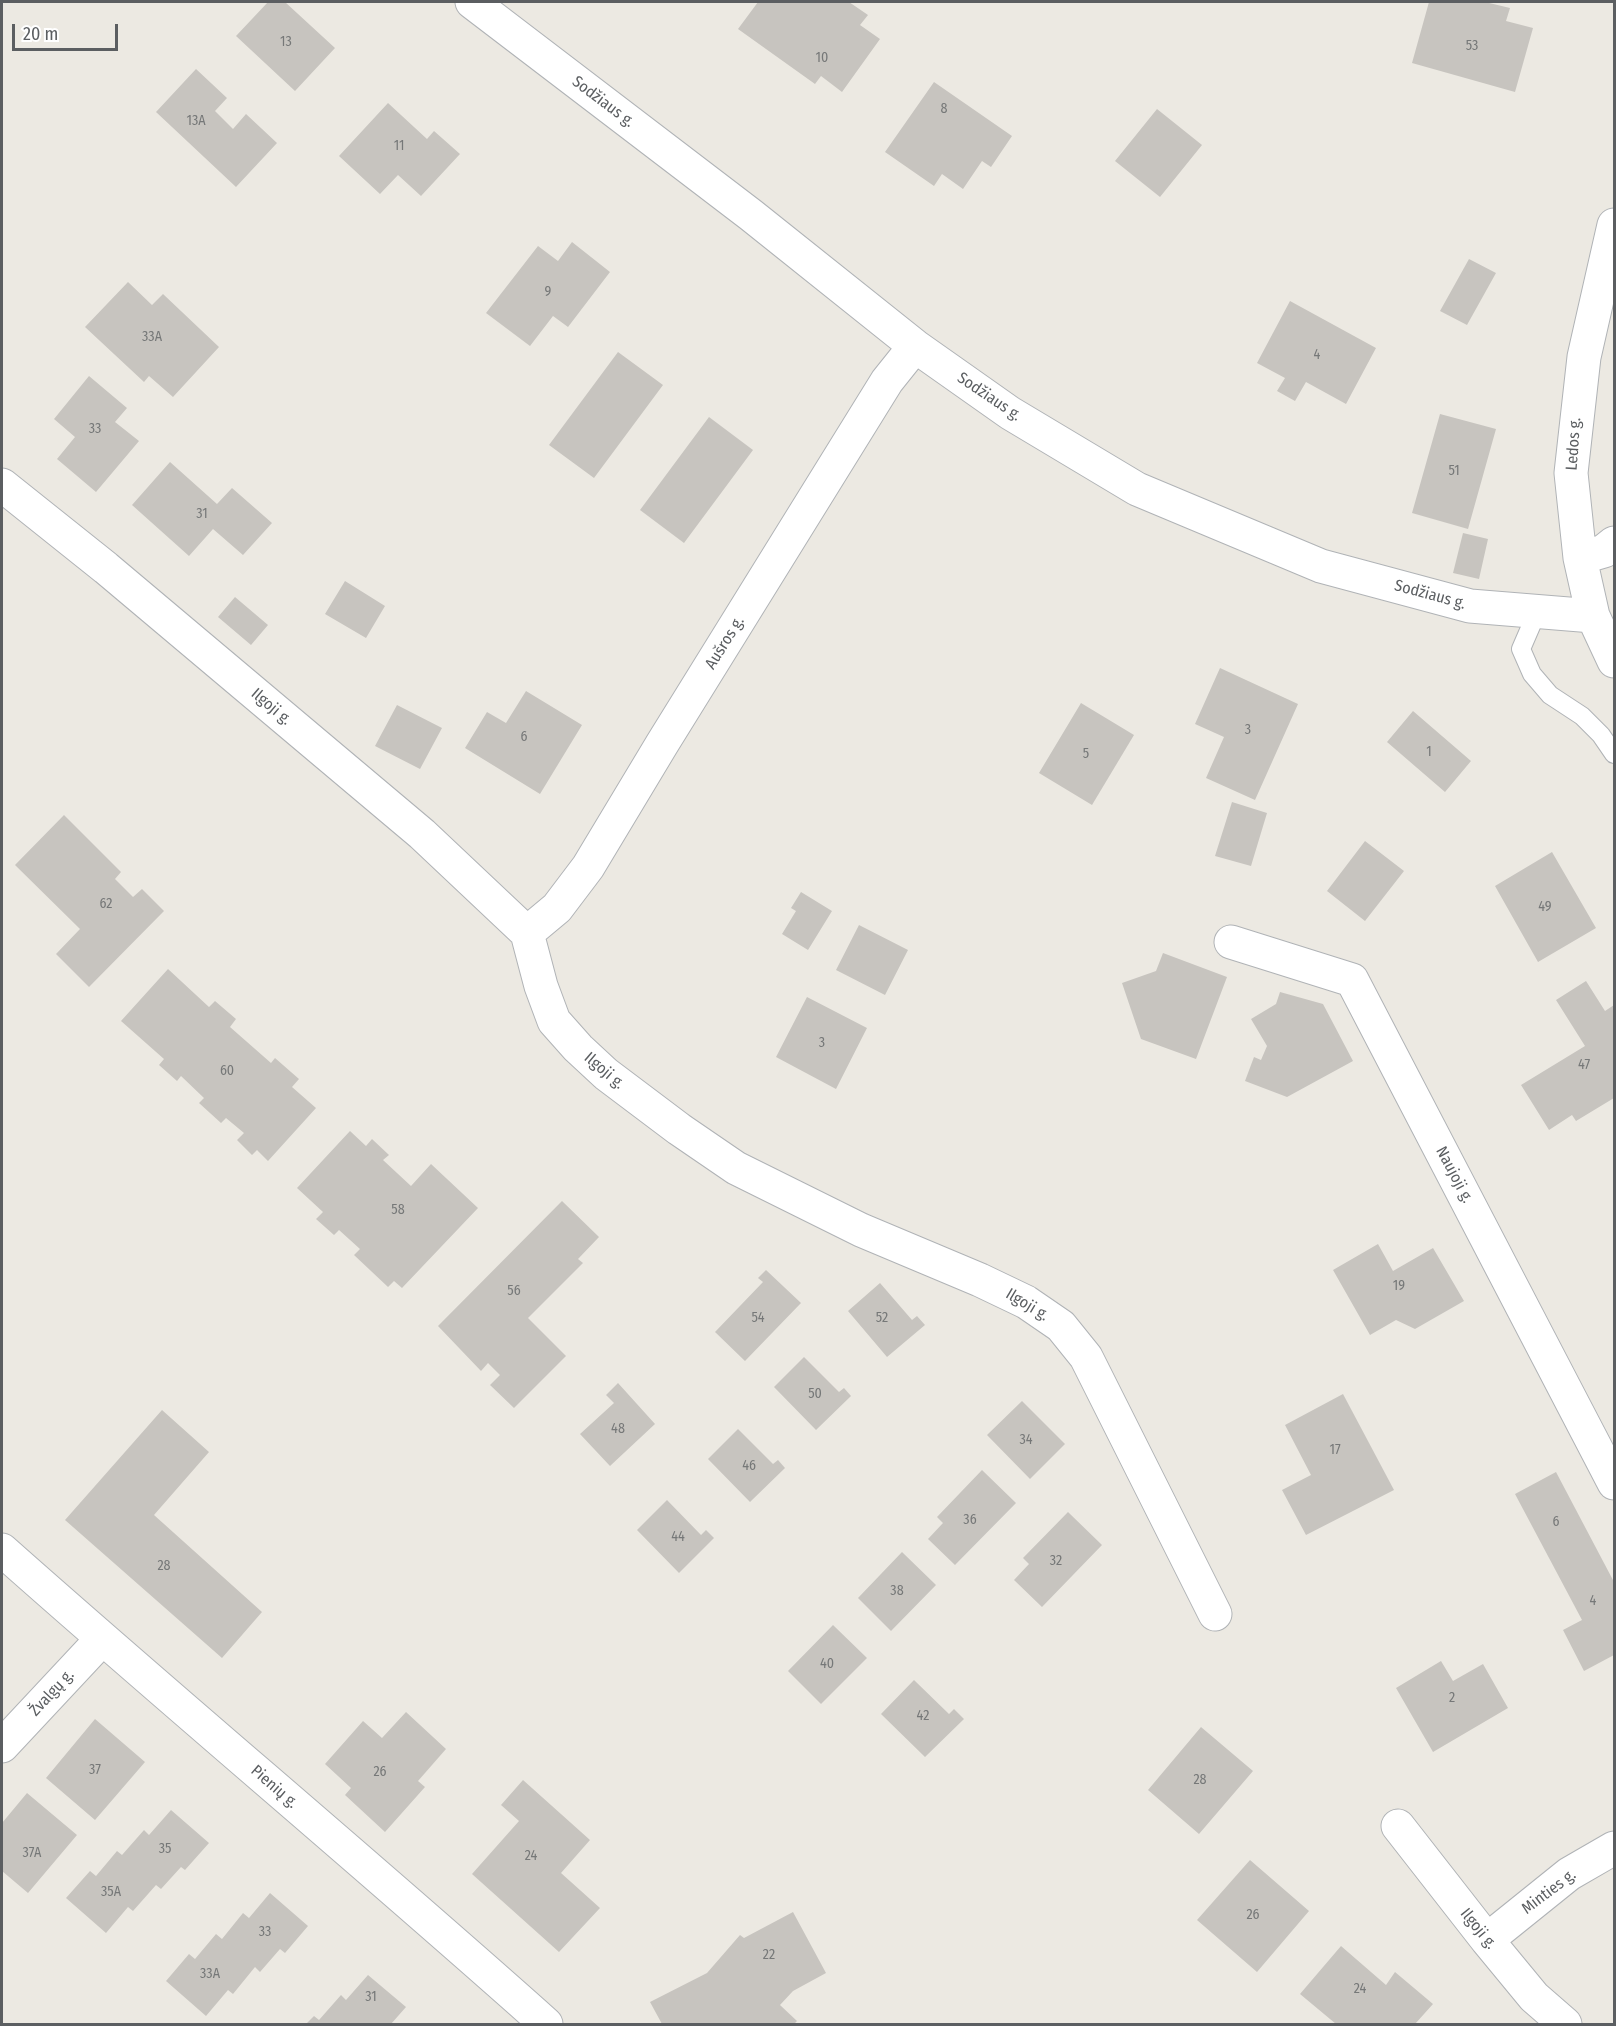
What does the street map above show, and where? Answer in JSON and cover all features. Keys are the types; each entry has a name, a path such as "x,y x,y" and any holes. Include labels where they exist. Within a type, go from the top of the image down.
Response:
{"street":[{"name":"Sodžiaus g.","path":"472,2 751,215 915,346 1010,412 1137,489 1321,566 1470,606 1593,616"},
{"name":"Ledos g.","path":"1614,225 1584,357 1571,473 1580,558 1593,616 1614,661"},
{"name":"Aušros g.","path":"527,933 557,908 588,867 887,381 915,346"},
{"name":"Ilgoji g.","path":"2,485 106,568 422,834 527,933 541,986 554,1020 578,1048 606,1074 736,1168 861,1230 1026,1302 1061,1326 1086,1357 1215,1614"},
{"path":"1580,558 1604,551 1614,543"},
{"name":"Naujoji g.","path":"1231,942 1352,980 1614,1482"},
{"name":"Pienių g.","path":"2,1550 444,1933 546,2025"},
{"name":"Žvalgų g.","path":"2,1746 102,1639"},
{"name":"Ilgoji g.","path":"1398,1826 1534,1997 1565,2025"},
{"name":"Minties g.","path":"1487,1940 1569,1874 1614,1848"}],"lane":[{"path":"1537,612 1521,649 1532,674 1550,695 1582,716 1601,735 1614,754"}],"building":[{"path":"268,2 285,2 335,48 295,91 236,36"},
{"path":"758,2 849,2 868,15 860,25 880,39 842,92 821,76 815,84 738,29"},
{"path":"1429,2 1485,2 1510,8 1506,21 1533,28 1515,92 1412,63"},
{"path":"196,69 227,98 215,111 233,129 246,114 277,143 236,187 156,112"},
{"path":"934,82 1012,136 991,167 982,161 963,189 942,174 934,186 885,152"},
{"path":"388,103 427,139 434,131 460,154 421,196 398,175 380,194 339,156"},
{"path":"1157,109 1202,145 1160,197 1115,161"},
{"path":"572,242 610,272 568,327 553,316 530,346 486,313 538,246 558,261"},
{"path":"1469,259 1496,273 1467,325 1440,311"},
{"path":"128,282 152,305 163,294 219,347 173,397 149,376 144,382 85,327"},
{"path":"1290,301 1376,348 1346,404 1306,382 1295,401 1277,391 1285,378 1257,363"},
{"path":"618,352 663,385 594,478 549,445"},
{"path":"89,376 127,408 115,422 139,441 96,492 57,459 75,437 54,419"},
{"path":"1440,414 1496,429 1468,529 1412,513"},
{"path":"709,417 753,450 684,543 640,510"},
{"path":"170,462 217,504 232,488 272,523 243,555 213,529 189,556 132,505"},
{"path":"1463,533 1488,539 1479,579 1453,573"},
{"path":"345,581 385,606 366,638 325,614"},
{"path":"235,597 268,625 251,645 218,617"},
{"path":"1220,668 1298,704 1255,800 1206,778 1224,737 1195,724"},
{"path":"526,691 582,725 540,794 465,748 487,712 506,723"},
{"path":"1081,703 1134,735 1092,805 1039,773"},
{"path":"397,705 442,728 420,769 375,746"},
{"path":"1413,711 1471,761 1445,792 1387,742"},
{"path":"1232,802 1267,813 1251,866 1215,856"},
{"path":"64,815 121,872 115,879 133,897 142,889 164,911 89,987 56,954 80,929 15,865"},
{"path":"1365,841 1404,871 1365,921 1327,891"},
{"path":"1552,852 1596,928 1538,962 1495,886"},
{"path":"801,892 832,911 808,950 782,934 796,911 791,908"},
{"path":"859,925 908,950 885,995 836,970"},
{"path":"1163,953 1227,977 1196,1059 1141,1039 1122,983 1156,971"},
{"path":"168,969 209,1007 215,1001 236,1019 230,1027 271,1063 275,1058 299,1079 292,1087 316,1108 268,1161 257,1150 252,1155 237,1140 244,1133 226,1118 221,1123 199,1103 204,1098 181,1076 177,1081 159,1065 164,1059 121,1021"},
{"path":"1586,981 1605,1011 1614,1005 1614,1098 1576,1121 1572,1115 1549,1130 1521,1085 1585,1046 1556,1000"},
{"path":"1280,992 1323,1004 1353,1061 1287,1097 1245,1081 1254,1057 1261,1060 1267,1046 1251,1019 1276,1004"},
{"path":"807,997 867,1028 836,1089 776,1057"},
{"path":"350,1131 366,1146 372,1139 389,1155 383,1160 411,1186 431,1164 478,1208 402,1288 394,1281 388,1287 354,1255 360,1249 339,1230 334,1235 316,1219 323,1212 297,1188"},
{"path":"562,1201 599,1237 578,1259 583,1263 528,1318 566,1356 514,1408 490,1385 500,1375 488,1363 481,1371 438,1326"},
{"path":"1378,1244 1393,1271 1433,1248 1464,1301 1415,1329 1396,1320 1370,1335 1333,1270"},
{"path":"766,1270 801,1303 745,1361 715,1332 763,1282 758,1278"},
{"path":"880,1283 912,1320 917,1316 925,1325 887,1357 848,1311"},
{"path":"804,1357 839,1392 844,1388 851,1396 816,1430 774,1387"},
{"path":"618,1383 655,1424 610,1466 580,1434 614,1403 606,1395"},
{"path":"1343,1394 1394,1490 1306,1535 1282,1490 1311,1475 1285,1425"},
{"path":"1022,1401 1065,1444 1030,1479 987,1435"},
{"path":"162,1410 209,1452 154,1515 262,1612 222,1658 65,1520"},
{"path":"738,1429 773,1464 778,1460 785,1468 750,1502 708,1459"},
{"path":"982,1470 1016,1503 955,1565 928,1539 943,1523 937,1517"},
{"path":"1556,1472 1614,1582 1614,1655 1584,1671 1563,1630 1582,1620 1515,1494"},
{"path":"667,1500 701,1535 706,1530 714,1538 679,1573 637,1530"},
{"path":"1068,1512 1102,1545 1042,1607 1014,1580 1029,1564 1023,1558"},
{"path":"902,1552 936,1585 891,1631 858,1598"},
{"path":"833,1625 867,1658 821,1704 788,1671"},
{"path":"1441,1661 1453,1681 1483,1664 1508,1708 1433,1752 1396,1688"},
{"path":"914,1680 949,1714 954,1709 964,1719 925,1757 881,1714"},
{"path":"406,1712 446,1749 418,1781 425,1787 385,1832 345,1795 351,1788 325,1764 363,1721 382,1738"},
{"path":"95,1719 145,1762 95,1820 46,1778"},
{"path":"1201,1727 1253,1771 1199,1834 1148,1790"},
{"path":"523,1780 590,1840 561,1873 600,1908 559,1952 472,1874 519,1821 501,1805"},
{"path":"27,1793 77,1835 28,1893 2,1871 2,1823"},
{"path":"171,1810 209,1843 185,1870 181,1867 161,1889 156,1885 133,1911 128,1907 106,1933 66,1898 90,1871 96,1876 117,1851 122,1855 144,1830 149,1835"},
{"path":"1250,1860 1309,1911 1257,1972 1197,1920"},
{"path":"270,1893 308,1926 285,1953 280,1949 260,1972 255,1967 233,1994 228,1990 206,2016 166,1981 189,1954 195,1959 216,1934 222,1939 243,1913 249,1918"},
{"path":"793,1912 826,1973 793,1991 780,2005 797,2021 794,2024 662,2024 650,2002 707,1973 740,1935 744,1938"},
{"path":"1341,1946 1386,1985 1395,1972 1433,2004 1415,2024 1336,2024 1300,1994"},
{"path":"368,1975 406,2007 391,2024 306,2024 314,2016 319,2020 341,1995 346,2000"}]}
